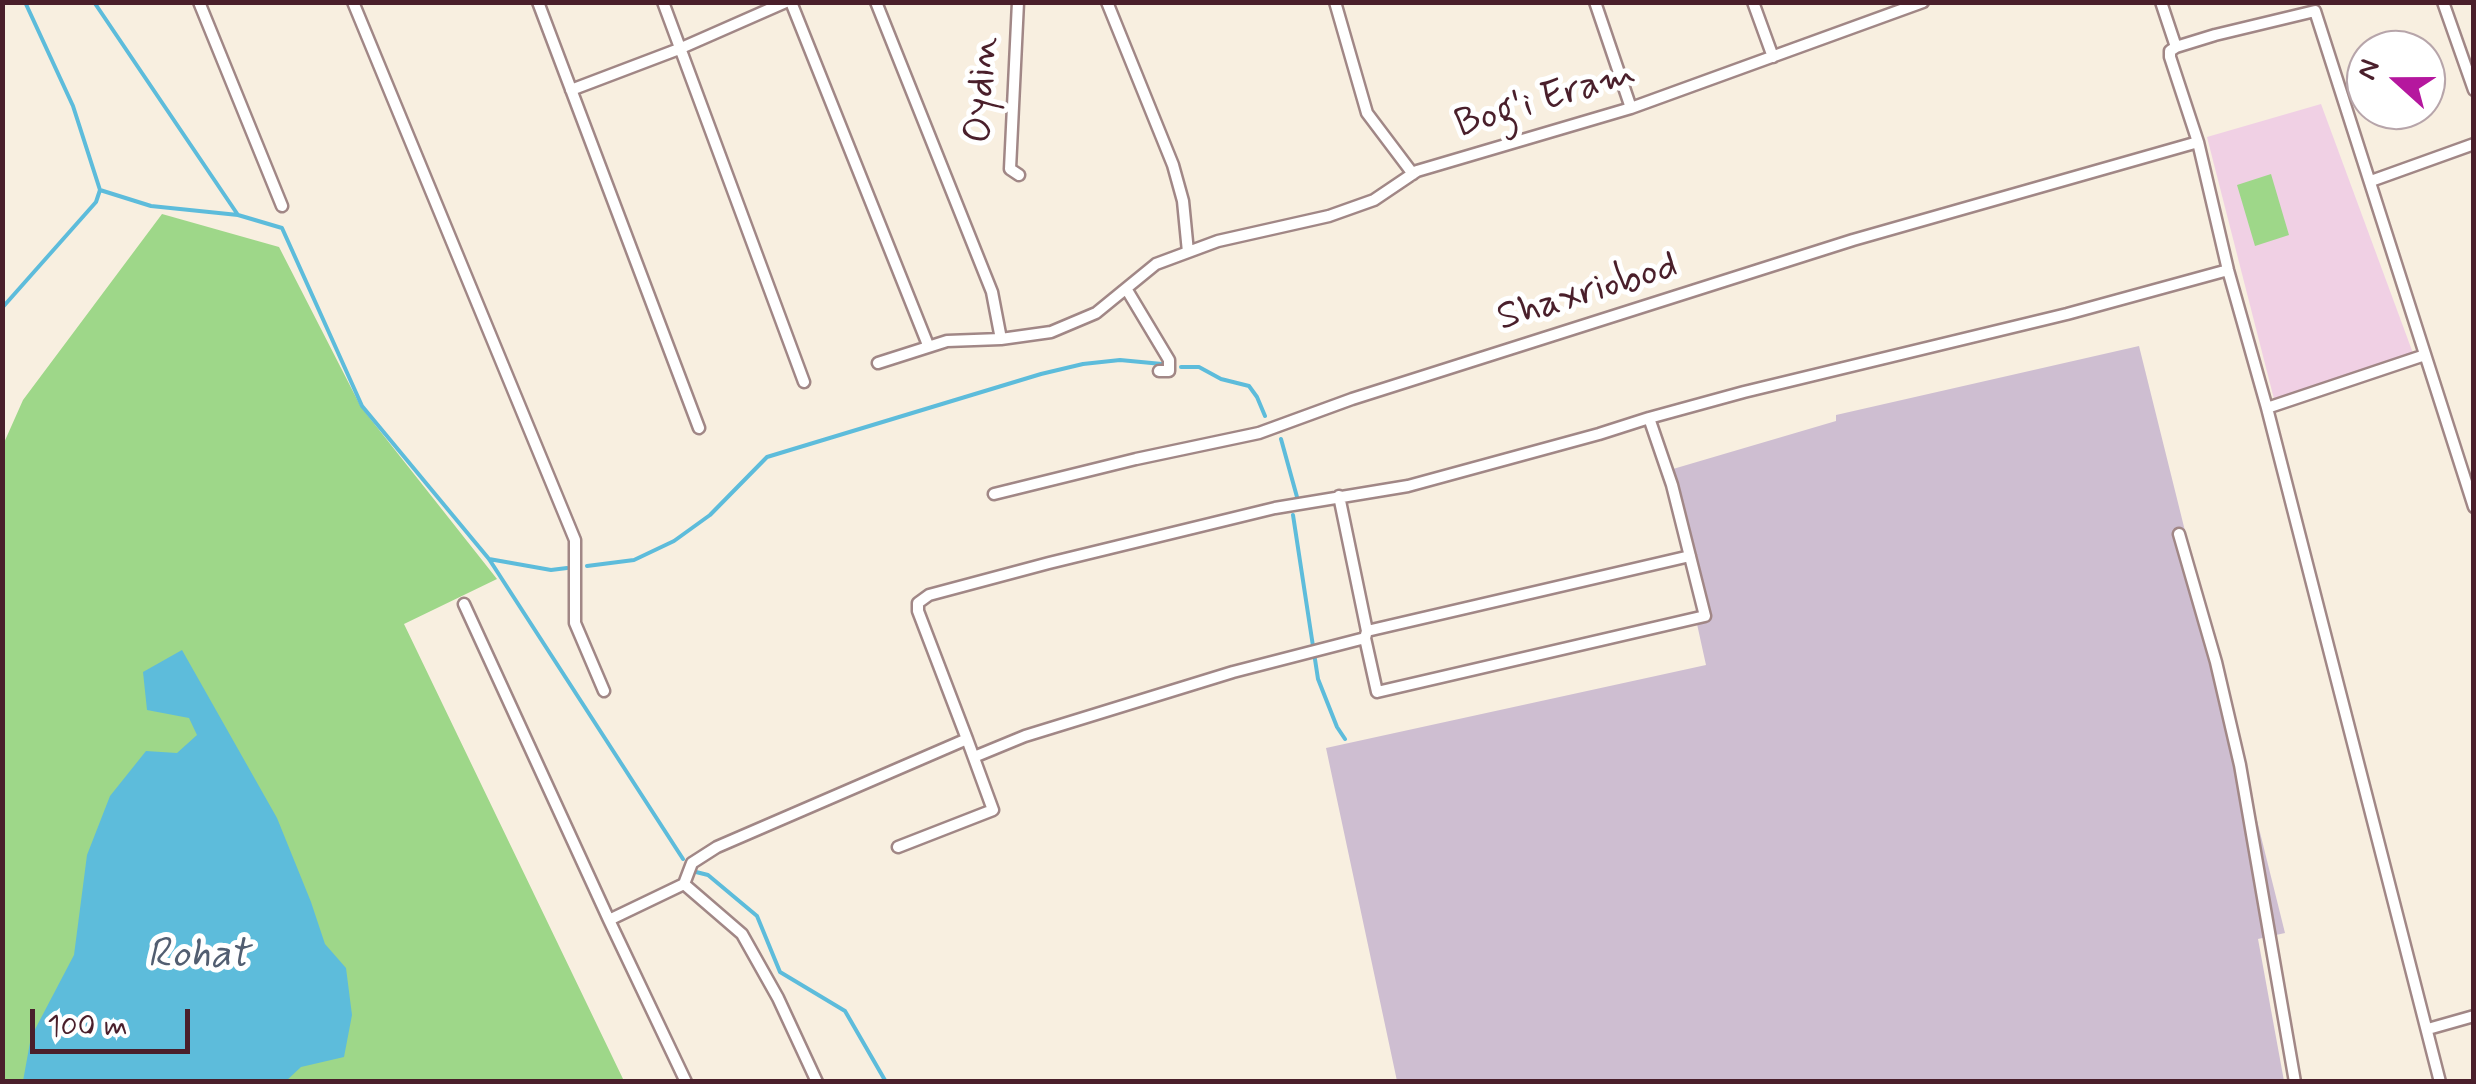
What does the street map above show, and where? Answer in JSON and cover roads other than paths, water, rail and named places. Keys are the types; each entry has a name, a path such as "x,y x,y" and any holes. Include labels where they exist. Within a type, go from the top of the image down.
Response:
{"street":[{"path":"199,2 282,206"},
{"path":"353,2 575,540 575,624 604,690"},
{"path":"538,2 700,428"},
{"path":"663,2 804,382"},
{"path":"571,90 788,2 928,345"},
{"path":"876,2 992,292 1001,339"},
{"name":"Oydin","path":"1018,2 1010,168 1019,175"},
{"path":"1107,2 1173,165 1183,201 1188,252"},
{"path":"1335,2 1367,113 1414,174"},
{"path":"1595,2 1631,108"},
{"path":"1753,2 1772,57"},
{"path":"2161,2 2176,47"},
{"path":"2443,2 2474,90"},
{"name":"Bog'i Eram","path":"878,363 928,345 1051,332 1096,314 1156,264 1218,241 1329,216 1374,200 1414,174 1631,108 1920,3"},
{"path":"2440,1082 2198,142 2170,56 2176,47 2315,12 2474,507"},
{"name":"Shaxriobod","path":"994,494 1136,458 1259,433 1352,399 1853,240 2198,142"},
{"path":"2370,181 2474,144"},
{"path":"898,848 993,810 918,611 918,603 924,598 1258,512 1408,486 1649,418 2228,270"},
{"path":"1126,290 1170,360 1170,371 1159,371"},
{"path":"2267,408 2425,355"},
{"path":"1340,496 1377,692 1705,616 1672,485 1649,418"},
{"path":"2179,534 2216,662 2240,765 2295,1082"},
{"path":"974,757 1025,736 1366,634 1690,556"},
{"path":"464,604 686,1082"},
{"path":"609,920 684,884 692,862 717,847 966,739"},
{"path":"684,884 742,934 778,998 817,1082"},
{"path":"2428,1029 2474,1016"}],"water":[{"name":"Rohat","path":"182,650 277,818 325,944 346,968 352,1015 344,1057 301,1067 286,1081 23,1081 31,1037 74,955 87,855 110,796 146,751 177,753 197,735 189,718 147,710 143,672"}],"waterway":[{"path":"2,308 96,202 100,190 73,106 25,2"},
{"path":"94,2 238,215"},
{"path":"100,190 151,206 238,215 282,228 362,406 489,559 683,859"},
{"path":"587,566 634,560 674,541 710,515 767,457 1083,364 1120,360 1162,364"},
{"path":"1181,367 1199,367 1221,379 1249,386 1265,416"},
{"path":"1281,439 1297,497"},
{"path":"1293,515 1318,679 1345,739"},
{"path":"489,559 551,570 567,568"},
{"path":"696,872 708,875 757,916 780,972 845,1011 886,1082"}]}
